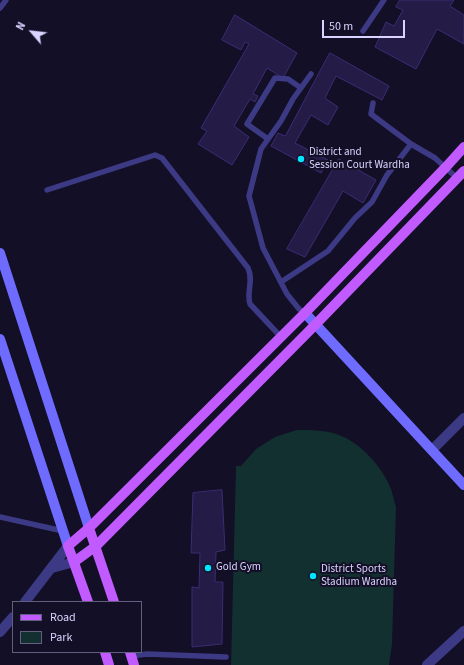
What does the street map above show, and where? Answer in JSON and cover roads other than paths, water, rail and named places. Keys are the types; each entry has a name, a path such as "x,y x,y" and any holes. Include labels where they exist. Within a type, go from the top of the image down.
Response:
{"main road":[{"path":"68,546 89,528 305,313 464,147"},
{"path":"74,562 96,546 461,175"},
{"path":"0,253 114,601"},
{"path":"305,313 464,485"},
{"path":"0,339 88,601"},
{"path":"105,653 109,665"}],"street":[{"path":"432,450 464,418"},
{"path":"26,601 68,546"},
{"path":"52,568 74,562"},
{"path":"0,632 12,618"},
{"path":"427,665 464,631"}],"lane":[{"path":"0,8 6,0"},
{"path":"363,31 384,0"},
{"path":"305,313 299,310 287,294 263,248 249,196 261,149 282,121 293,99 311,74"},
{"path":"268,138 247,124 274,78 288,79 301,88"},
{"path":"373,103 371,114 411,144 461,175"},
{"path":"281,282 328,252 356,218 372,202 387,175 411,144"},
{"path":"47,190 155,156 162,158 248,268 251,277 250,304 280,337"},
{"path":"0,517 63,531"},
{"path":"132,658 147,654 226,657"}],"place":[{"name":"District and Session Court Wardha","path":"301,159"},
{"name":"Gold Gym","path":"208,568"},
{"name":"District Sports Stadium Wardha","path":"313,576"}]}
